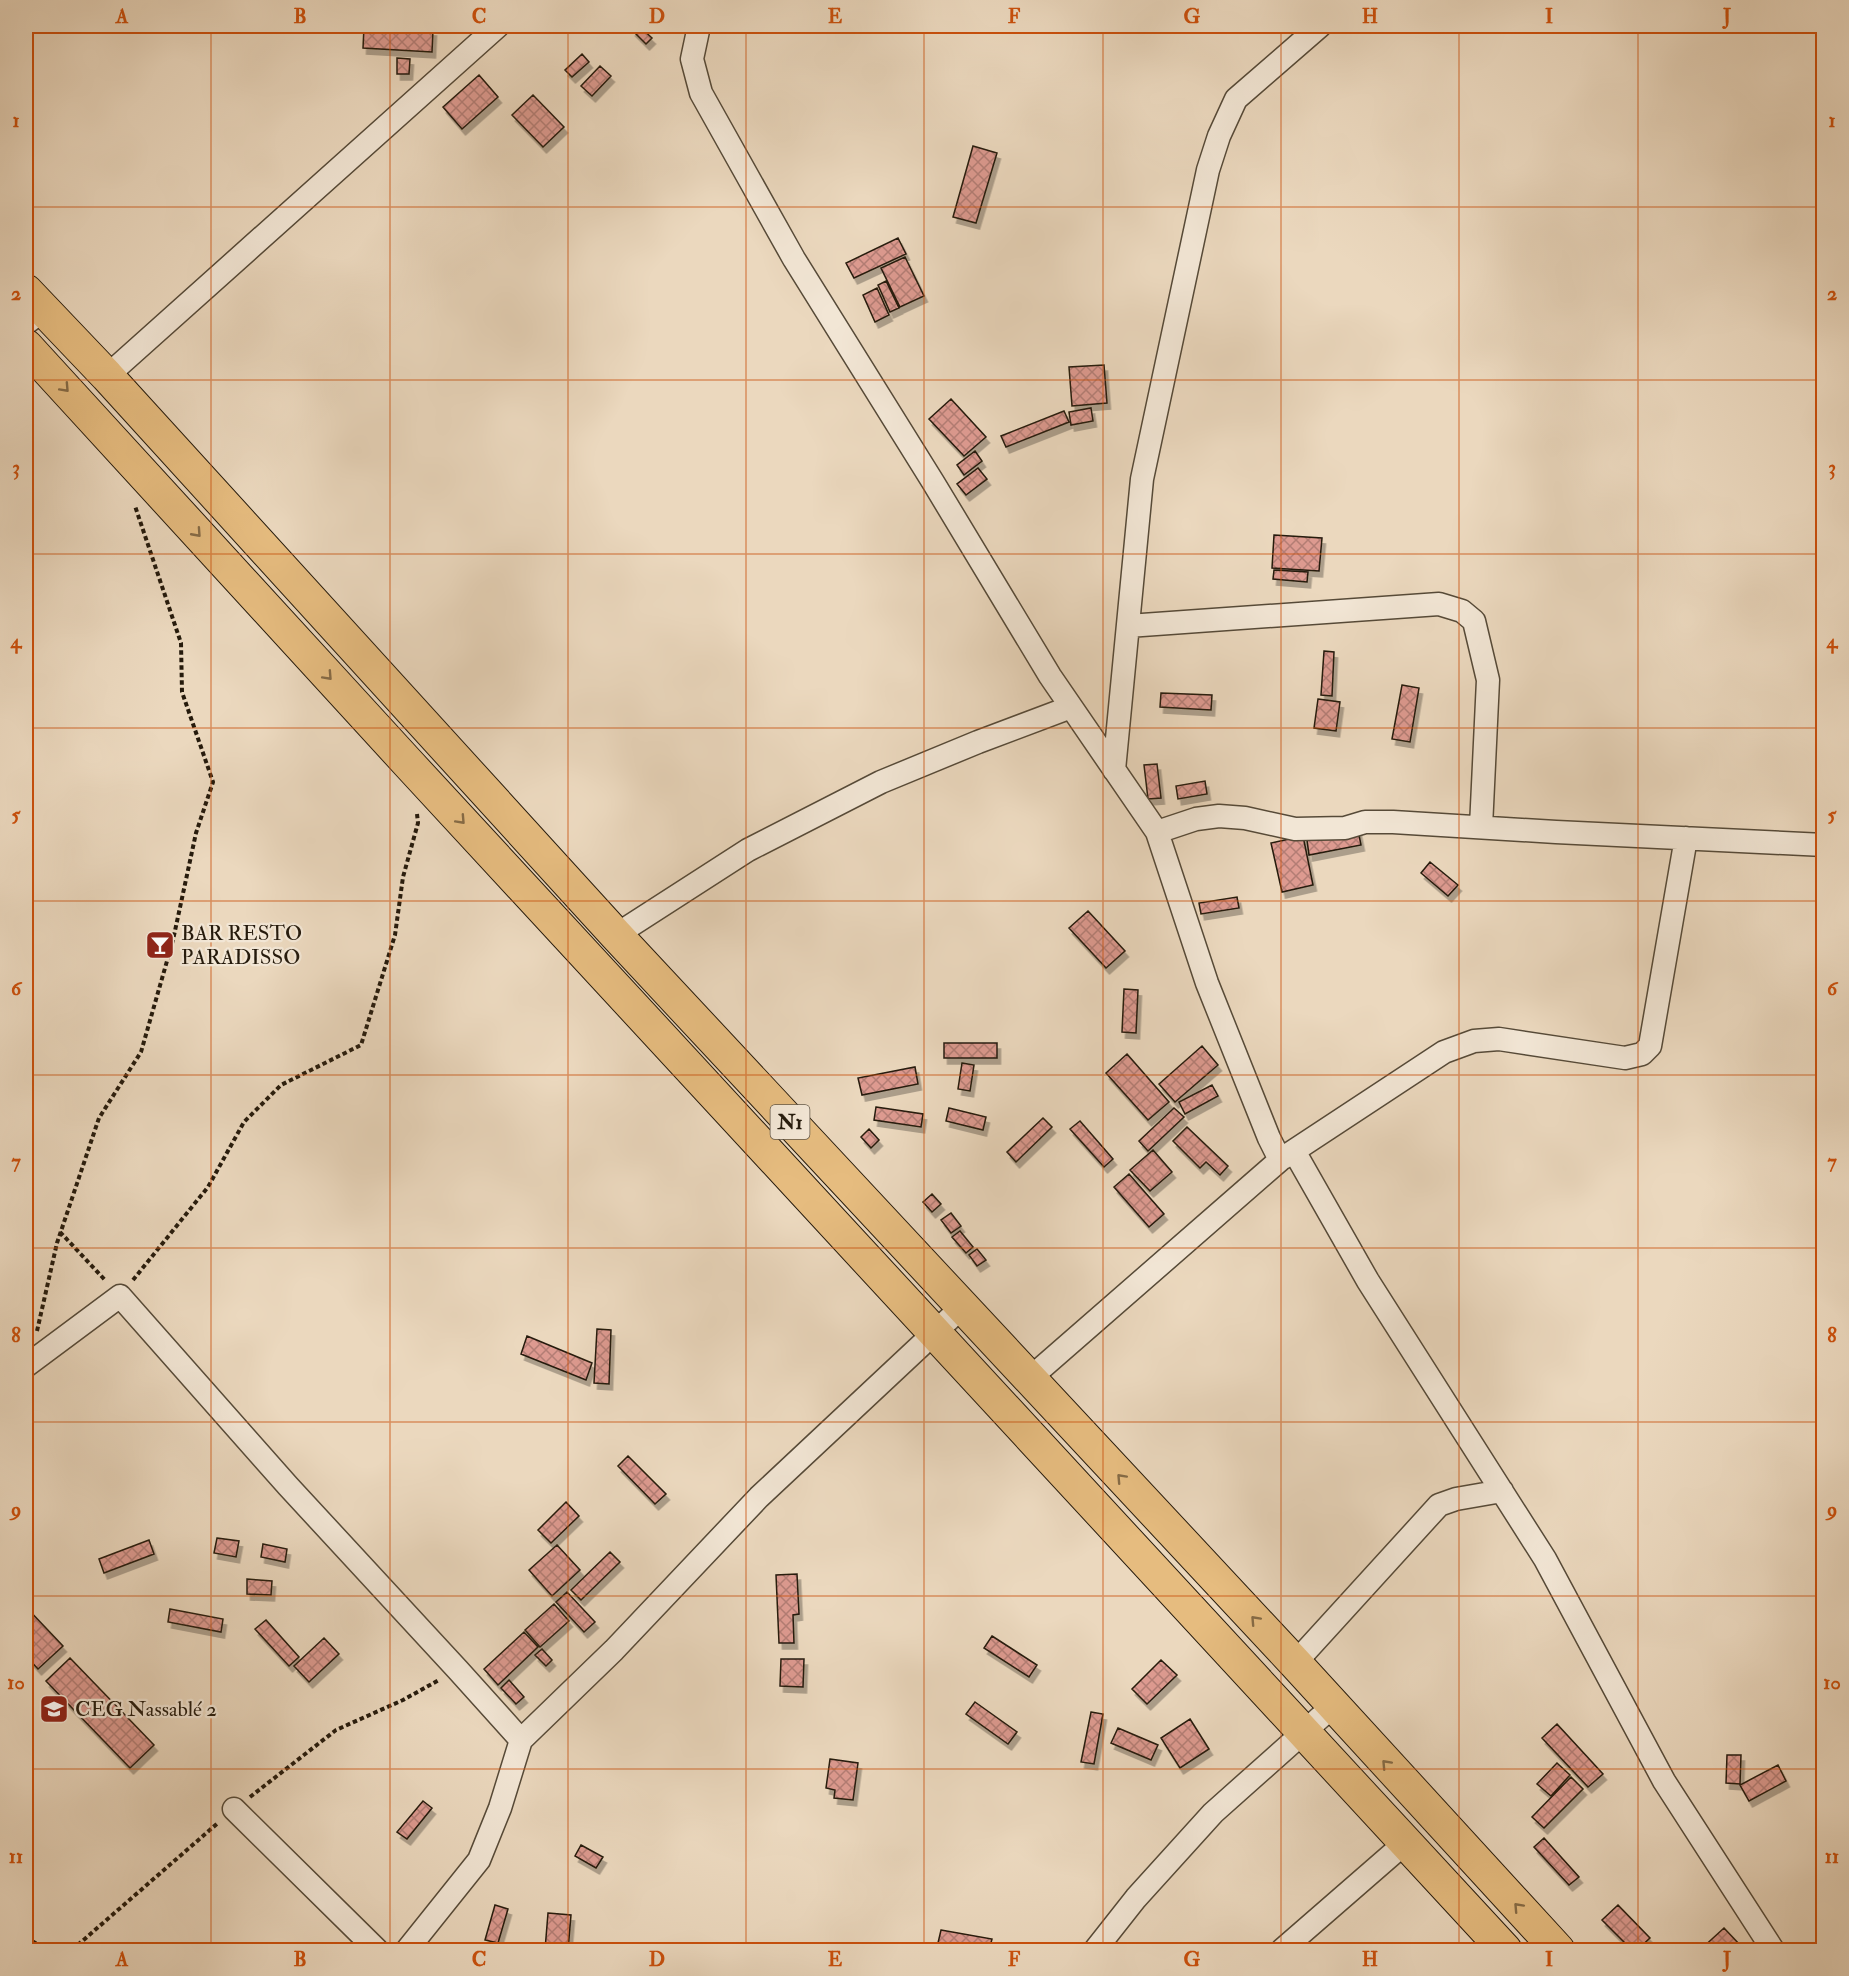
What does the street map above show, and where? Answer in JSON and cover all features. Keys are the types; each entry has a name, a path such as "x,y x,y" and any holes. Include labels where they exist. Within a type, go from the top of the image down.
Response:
{"highway":[{"name":"N1","path":"32,308 107,376 615,934 1295,1662 1558,1950"},
{"name":"N1","path":"26,346 416,772 1505,1950"}],"street":[{"path":"107,376 498,26"},
{"path":"699,26 692,59 701,93 794,259 1050,676 1157,832 1207,983 1269,1138 1287,1156 1545,1558 1664,1781 1773,1950"},
{"path":"1114,770 1142,479 1208,170 1219,136 1236,99 1320,26"},
{"path":"1128,626 1439,604 1462,611 1474,621 1488,680 1480,827"},
{"path":"615,934 748,850 881,782 1071,707"},
{"path":"1157,832 1196,819 1219,816 1245,818 1295,829 1345,828 1365,822 1393,822 1824,845"},
{"path":"1029,1379 1287,1156 1444,1052 1474,1041 1499,1039 1625,1058 1642,1054 1650,1046 1686,838"},
{"path":"28,1363 120,1296 288,1486 521,1740"},
{"path":"407,1950 479,1860 500,1808 521,1740 614,1650 759,1497 962,1307"},
{"path":"1295,1662 1439,1505 1456,1499 1502,1491"},
{"path":"1095,1950 1136,1898 1213,1814 1333,1706"},
{"path":"234,1809 377,1950"},
{"path":"1282,1950 1405,1843"}],"path":[{"path":"28,1363 60,1232 99,1118 141,1052 173,940 196,833 213,782 182,692 181,643 134,504"},
{"path":"60,1232 120,1296 208,1187 244,1122 281,1085 361,1045 395,935 403,877 418,823 416,805"},
{"path":"26,1937 46,1950"}],"building":[{"path":"636,26 652,38 646,44 632,30"},
{"path":"364,27 433,30 432,52 363,48"},
{"path":"582,54 589,62 572,77 565,70"},
{"path":"397,58 410,59 409,74 397,74"},
{"path":"600,66 611,76 592,96 581,86"},
{"path":"479,75 498,97 462,129 443,107"},
{"path":"533,95 564,127 543,147 512,115"},
{"path":"973,146 997,153 976,223 953,217"},
{"path":"898,238 906,254 854,278 846,263"},
{"path":"905,257 924,296 900,307 881,268"},
{"path":"886,281 899,308 890,312 878,285"},
{"path":"877,288 889,315 875,322 863,295"},
{"path":"1104,365 1107,403 1072,406 1069,367"},
{"path":"951,399 986,437 964,456 929,419"},
{"path":"1091,408 1093,421 1071,425 1069,412"},
{"path":"1064,411 1069,422 1006,447 1001,436"},
{"path":"975,451 982,461 964,475 957,465"},
{"path":"978,468 987,479 966,495 957,484"},
{"path":"1274,535 1322,538 1319,571 1272,568"},
{"path":"1274,570 1308,572 1307,582 1273,579"},
{"path":"1324,651 1334,652 1332,696 1321,695"},
{"path":"1402,685 1419,688 1410,742 1392,739"},
{"path":"1161,693 1212,695 1211,710 1160,707"},
{"path":"1318,699 1340,702 1336,731 1314,728"},
{"path":"1157,764 1161,798 1148,799 1144,765"},
{"path":"1205,781 1207,794 1178,799 1176,786"},
{"path":"1358,830 1361,845 1309,855 1307,840"},
{"path":"1303,836 1313,885 1282,892 1271,843"},
{"path":"1430,862 1458,885 1448,896 1421,873"},
{"path":"1237,897 1239,908 1201,914 1199,903"},
{"path":"1088,911 1125,951 1106,968 1069,928"},
{"path":"1124,989 1138,990 1136,1033 1122,1032"},
{"path":"944,1043 997,1043 997,1058 944,1058"},
{"path":"1202,1046 1218,1065 1175,1102 1159,1084"},
{"path":"1127,1054 1169,1102 1148,1120 1106,1073"},
{"path":"962,1063 974,1065 970,1091 958,1089"},
{"path":"915,1067 918,1084 862,1095 858,1078"},
{"path":"1212,1085 1218,1096 1185,1114 1179,1102"},
{"path":"876,1107 923,1114 921,1127 874,1120"},
{"path":"949,1108 986,1117 983,1130 946,1121"},
{"path":"1174,1108 1184,1117 1148,1151 1139,1141"},
{"path":"1043,1118 1052,1127 1016,1162 1007,1152"},
{"path":"1080,1121 1113,1159 1104,1167 1070,1129"},
{"path":"1187,1127 1228,1166 1220,1175 1206,1162 1200,1168 1173,1141"},
{"path":"869,1129 879,1140 871,1148 861,1137"},
{"path":"1153,1150 1172,1172 1150,1191 1130,1170"},
{"path":"1129,1174 1164,1214 1149,1227 1114,1187"},
{"path":"932,1194 941,1204 932,1212 923,1202"},
{"path":"951,1213 961,1226 951,1233 941,1220"},
{"path":"960,1231 973,1247 966,1253 952,1237"},
{"path":"977,1249 986,1260 977,1266 969,1255"},
{"path":"597,1329 611,1330 609,1384 594,1383"},
{"path":"527,1336 592,1363 586,1380 521,1354"},
{"path":"628,1456 666,1494 655,1504 618,1466"},
{"path":"566,1502 579,1516 551,1543 538,1530"},
{"path":"217,1538 239,1541 236,1557 214,1553"},
{"path":"149,1540 154,1554 104,1573 99,1559"},
{"path":"263,1544 287,1549 285,1562 261,1557"},
{"path":"557,1545 580,1570 552,1596 529,1570"},
{"path":"610,1552 620,1562 581,1600 571,1590"},
{"path":"797,1574 799,1614 793,1615 794,1643 779,1643 776,1575"},
{"path":"247,1579 272,1581 271,1595 247,1594"},
{"path":"567,1592 595,1622 584,1632 556,1602"},
{"path":"554,1604 569,1621 540,1647 525,1630"},
{"path":"26,1607 63,1646 38,1669 26,1656"},
{"path":"170,1609 223,1619 221,1632 168,1622"},
{"path":"266,1620 299,1657 289,1666 255,1629"},
{"path":"524,1632 538,1647 498,1685 484,1669"},
{"path":"992,1636 1037,1665 1029,1677 984,1648"},
{"path":"324,1638 339,1654 309,1682 294,1666"},
{"path":"542,1649 552,1660 546,1666 535,1655"},
{"path":"70,1658 154,1745 130,1768 46,1681"},
{"path":"781,1659 804,1659 803,1687 780,1686"},
{"path":"1161,1660 1177,1675 1147,1704 1132,1689"},
{"path":"509,1680 524,1697 516,1704 501,1688"},
{"path":"975,1702 1017,1732 1008,1744 966,1714"},
{"path":"1091,1712 1103,1714 1094,1764 1081,1762"},
{"path":"1190,1719 1209,1749 1180,1768 1161,1738"},
{"path":"1557,1724 1603,1774 1588,1787 1542,1738"},
{"path":"1118,1728 1158,1745 1151,1760 1111,1743"},
{"path":"1727,1755 1741,1755 1740,1784 1726,1783"},
{"path":"830,1759 858,1763 853,1800 834,1798 835,1790 826,1788"},
{"path":"1557,1763 1570,1775 1551,1796 1537,1784"},
{"path":"1778,1765 1786,1781 1749,1801 1740,1785"},
{"path":"1571,1777 1583,1789 1544,1828 1532,1817"},
{"path":"423,1801 432,1808 407,1839 397,1832"},
{"path":"1544,1838 1579,1877 1569,1885 1534,1847"},
{"path":"581,1845 603,1857 596,1868 575,1856"},
{"path":"495,1905 508,1909 498,1943 485,1940"},
{"path":"1618,1905 1650,1938 1637,1950 1632,1950 1602,1920"},
{"path":"548,1913 571,1915 568,1950 545,1950"},
{"path":"1724,1928 1740,1945 1733,1950 1700,1950"},
{"path":"941,1930 992,1939 989,1950 938,1943"}],"place":[{"name":"BAR RESTO PARADISSO","path":"160,945"},
{"name":"CEG Nassablé 2","path":"54,1709"}]}
